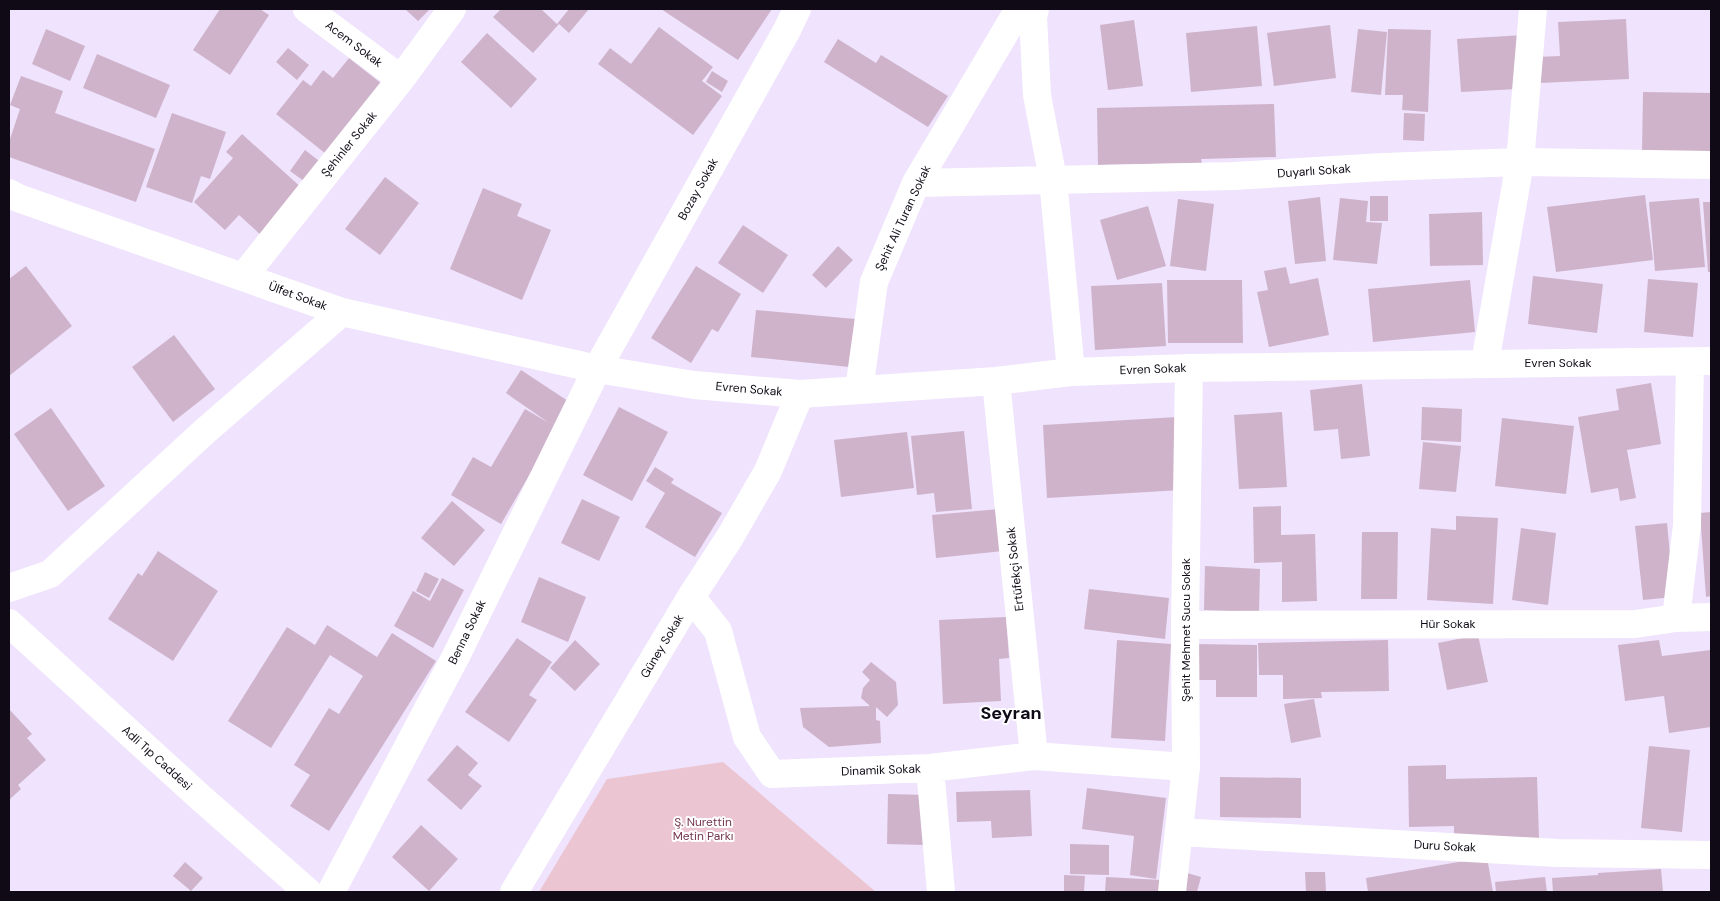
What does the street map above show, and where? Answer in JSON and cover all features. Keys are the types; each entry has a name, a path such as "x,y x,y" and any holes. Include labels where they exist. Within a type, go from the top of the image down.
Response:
{"street":[{"name":"Acem Sokak","path":"307,9 401,78"},
{"name":"Şehinler Sokak","path":"243,277 401,78 452,9"},
{"name":"Bozay Sokak","path":"597,369 797,9"},
{"name":"Şehit Ali Turan Sokak","path":"859,390 874,282 916,183 1018,9"},
{"path":"1035,9 1033,16 1037,95 1053,179 1070,372"},
{"path":"1485,363 1520,162 1533,9"},
{"name":"Duyarlı Sokak","path":"916,183 1234,176 1383,167 1520,162 1711,165"},
{"name":"Ülfet Sokak","path":"12,199 342,312 597,369"},
{"path":"9,588 50,574 197,438 342,312"},
{"name":"Evren Sokak","path":"597,369 694,385 800,394 996,381 1070,372 1485,363 1701,362"},
{"path":"1676,618 1701,362"},
{"name":"Şehit Mehmet Sucu Sokak","path":"1172,892 1186,767 1185,625 1189,368"},
{"name":"Benna Sokak","path":"331,892 456,656 597,369"},
{"name":"Ertüfekçi Sokak","path":"996,381 1034,756"},
{"name":"Güney Sokak","path":"514,892 691,597 730,537 768,471 800,394"},
{"name":"Dinamik Sokak","path":"691,597 718,632 747,737 772,774 930,768 1034,756 1186,767"},
{"name":"Hür Sokak","path":"1185,625 1635,624 1676,618 1711,617"},
{"name":"Adli Tıp Caddesi","path":"9,623 194,792 308,892"},
{"path":"930,768 941,892"},
{"name":"Duru Sokak","path":"1179,832 1558,853 1711,855"}],"green space":[{"name":"Ş. Nurettin Metin Parkı","path":"723,762 876,892 539,892 607,779"}],"building":[{"path":"220,9 260,9 269,15 230,75 193,50"},
{"path":"405,9 430,9 418,21"},
{"path":"501,9 541,9 557,24 569,9 589,9 569,33 559,24 533,53 493,17"},
{"path":"661,9 772,9 738,60"},
{"path":"1626,19 1629,79 1539,83 1537,57 1560,56 1558,22"},
{"path":"1134,20 1143,86 1108,90 1100,25"},
{"path":"1330,25 1336,78 1274,86 1267,33"},
{"path":"1257,26 1262,86 1191,92 1186,33"},
{"path":"659,27 713,67 702,81 722,96 693,135 598,64 610,48 631,64"},
{"path":"46,29 85,46 70,81 32,64"},
{"path":"1358,29 1387,32 1381,95 1351,92"},
{"path":"1388,29 1431,30 1428,112 1402,110 1403,95 1385,95"},
{"path":"487,33 537,79 511,108 461,62"},
{"path":"1524,35 1517,89 1461,92 1457,39"},
{"path":"838,39 876,63 881,55 948,96 928,127 824,62"},
{"path":"288,48 309,65 297,80 276,62"},
{"path":"97,54 170,85 156,118 83,88"},
{"path":"349,58 382,84 326,154 276,114 303,80 311,86 323,70 333,78"},
{"path":"712,71 728,81 722,92 706,82"},
{"path":"21,76 63,91 55,113 155,149 136,202 9,157 9,142 20,109 10,105"},
{"path":"1643,92 1711,93 1711,154 1642,152"},
{"path":"1274,104 1276,157 1201,159 1202,163 1098,165 1097,108"},
{"path":"172,113 226,132 210,179 201,176 192,203 146,187"},
{"path":"1404,113 1425,114 1424,141 1403,140"},
{"path":"242,134 304,190 263,237 239,215 225,230 194,202 233,158 226,152"},
{"path":"305,150 323,164 308,184 290,171"},
{"path":"385,177 419,203 380,255 345,229"},
{"path":"483,188 522,204 517,216 551,230 522,300 450,269"},
{"path":"1645,195 1653,260 1556,272 1547,207"},
{"path":"1370,196 1388,196 1388,221 1370,221"},
{"path":"1320,197 1326,261 1295,264 1288,201"},
{"path":"1340,198 1368,201 1366,222 1382,223 1377,264 1333,260"},
{"path":"1699,198 1705,267 1655,271 1649,202"},
{"path":"1178,199 1214,204 1206,271 1170,266"},
{"path":"1703,202 1711,202 1711,272 1708,272"},
{"path":"1148,206 1166,266 1117,280 1100,220"},
{"path":"1482,212 1483,265 1430,266 1429,214"},
{"path":"743,225 788,255 763,293 718,263"},
{"path":"838,246 853,260 826,288 812,275"},
{"path":"26,266 72,326 9,376 9,279"},
{"path":"696,266 741,294 718,332 712,329 691,363 651,338"},
{"path":"1286,267 1290,284 1318,278 1329,335 1269,347 1257,292 1268,290 1264,271"},
{"path":"1533,276 1603,284 1597,333 1528,324"},
{"path":"1648,279 1698,283 1693,337 1644,332"},
{"path":"1167,280 1242,280 1243,343 1168,343"},
{"path":"1470,280 1475,332 1373,342 1368,289"},
{"path":"1162,283 1166,346 1095,350 1091,286"},
{"path":"756,310 855,319 850,367 751,357"},
{"path":"174,335 215,389 173,422 132,367"},
{"path":"521,370 571,403 501,524 451,495 473,457 491,467 525,409 549,423 506,393"},
{"path":"1651,383 1661,444 1627,450 1636,498 1620,501 1618,488 1591,493 1578,417 1619,410 1616,389"},
{"path":"1362,384 1370,456 1341,459 1338,429 1314,431 1310,390"},
{"path":"619,407 668,432 632,501 583,475"},
{"path":"1422,407 1462,409 1461,442 1421,440"},
{"path":"51,408 105,486 68,511 14,434"},
{"path":"1282,412 1287,487 1239,489 1234,415"},
{"path":"1177,417 1181,490 1047,498 1043,425"},
{"path":"1502,418 1574,426 1566,494 1495,486"},
{"path":"964,431 972,509 936,512 934,493 917,495 911,436"},
{"path":"907,432 914,488 841,497 834,440"},
{"path":"1423,442 1461,446 1456,492 1419,489"},
{"path":"655,467 674,479 671,483 722,513 695,557 645,527 665,493 646,481"},
{"path":"582,499 620,517 599,561 561,543"},
{"path":"452,501 485,530 454,566 421,538"},
{"path":"1281,506 1281,535 1315,534 1317,601 1282,602 1282,562 1254,563 1253,507"},
{"path":"999,509 1003,551 936,558 932,515"},
{"path":"1711,512 1711,596 1706,597 1700,513"},
{"path":"1456,516 1498,518 1493,604 1427,600 1431,528 1456,530"},
{"path":"1667,523 1674,597 1643,600 1635,526"},
{"path":"1521,528 1556,533 1548,605 1512,600"},
{"path":"1362,532 1398,532 1397,599 1361,599"},
{"path":"158,551 218,591 173,661 108,619 138,573 142,576"},
{"path":"1205,566 1260,569 1259,612 1204,610"},
{"path":"425,572 439,579 429,598 416,591"},
{"path":"539,577 586,597 568,642 521,622"},
{"path":"442,578 464,590 433,648 394,626 413,591 430,601"},
{"path":"1089,589 1169,598 1165,639 1084,629"},
{"path":"1006,617 1009,658 999,659 1001,701 943,704 939,620"},
{"path":"327,625 377,657 392,633 436,661 329,831 290,806 310,775 294,765 329,708 339,714 363,676 330,655 271,748 228,721 287,627 315,645"},
{"path":"1478,635 1488,682 1447,690 1438,643"},
{"path":"517,638 552,662 529,695 537,700 509,742 465,712"},
{"path":"575,640 600,664 575,691 550,668"},
{"path":"1117,640 1171,644 1165,741 1111,738"},
{"path":"1388,640 1389,691 1321,692 1322,698 1283,699 1283,675 1259,675 1258,643"},
{"path":"1659,640 1662,656 1711,650 1711,727 1669,733 1664,696 1625,701 1618,645"},
{"path":"1194,644 1257,645 1257,697 1216,697 1216,680 1194,680"},
{"path":"871,662 896,682 898,705 887,717 876,707 876,720 880,721 881,743 829,747 803,727 800,708 870,706 861,698 863,688 870,680 862,672"},
{"path":"1314,699 1321,737 1291,743 1284,704"},
{"path":"9,709 32,734 27,738 46,760 18,785 21,789 9,800"},
{"path":"457,745 478,763 468,775 482,786 461,810 427,780"},
{"path":"1649,746 1690,750 1682,832 1641,828"},
{"path":"1446,765 1446,779 1537,777 1539,838 1454,839 1454,826 1409,827 1408,766"},
{"path":"1220,777 1301,778 1301,818 1220,817"},
{"path":"1087,788 1166,798 1156,879 1130,875 1134,836 1082,829"},
{"path":"1030,790 1032,836 992,838 991,821 957,822 956,792"},
{"path":"888,794 926,795 925,845 887,844"},
{"path":"421,825 458,859 429,891 392,857"},
{"path":"1070,844 1109,845 1109,875 1070,874"},
{"path":"1487,857 1493,892 1368,892 1366,878"},
{"path":"185,862 203,878 191,891 173,876"},
{"path":"1661,869 1663,892 1553,892 1552,878"},
{"path":"1305,872 1325,872 1326,892 1306,892"},
{"path":"1187,873 1201,877 1197,892 1182,892"},
{"path":"1064,875 1085,876 1084,891 1064,891"},
{"path":"1106,877 1161,880 1160,892 1105,892"},
{"path":"1545,877 1547,892 1496,892 1495,882"}],"district":[{"name":"Seyran","path":"1011,713"}]}
